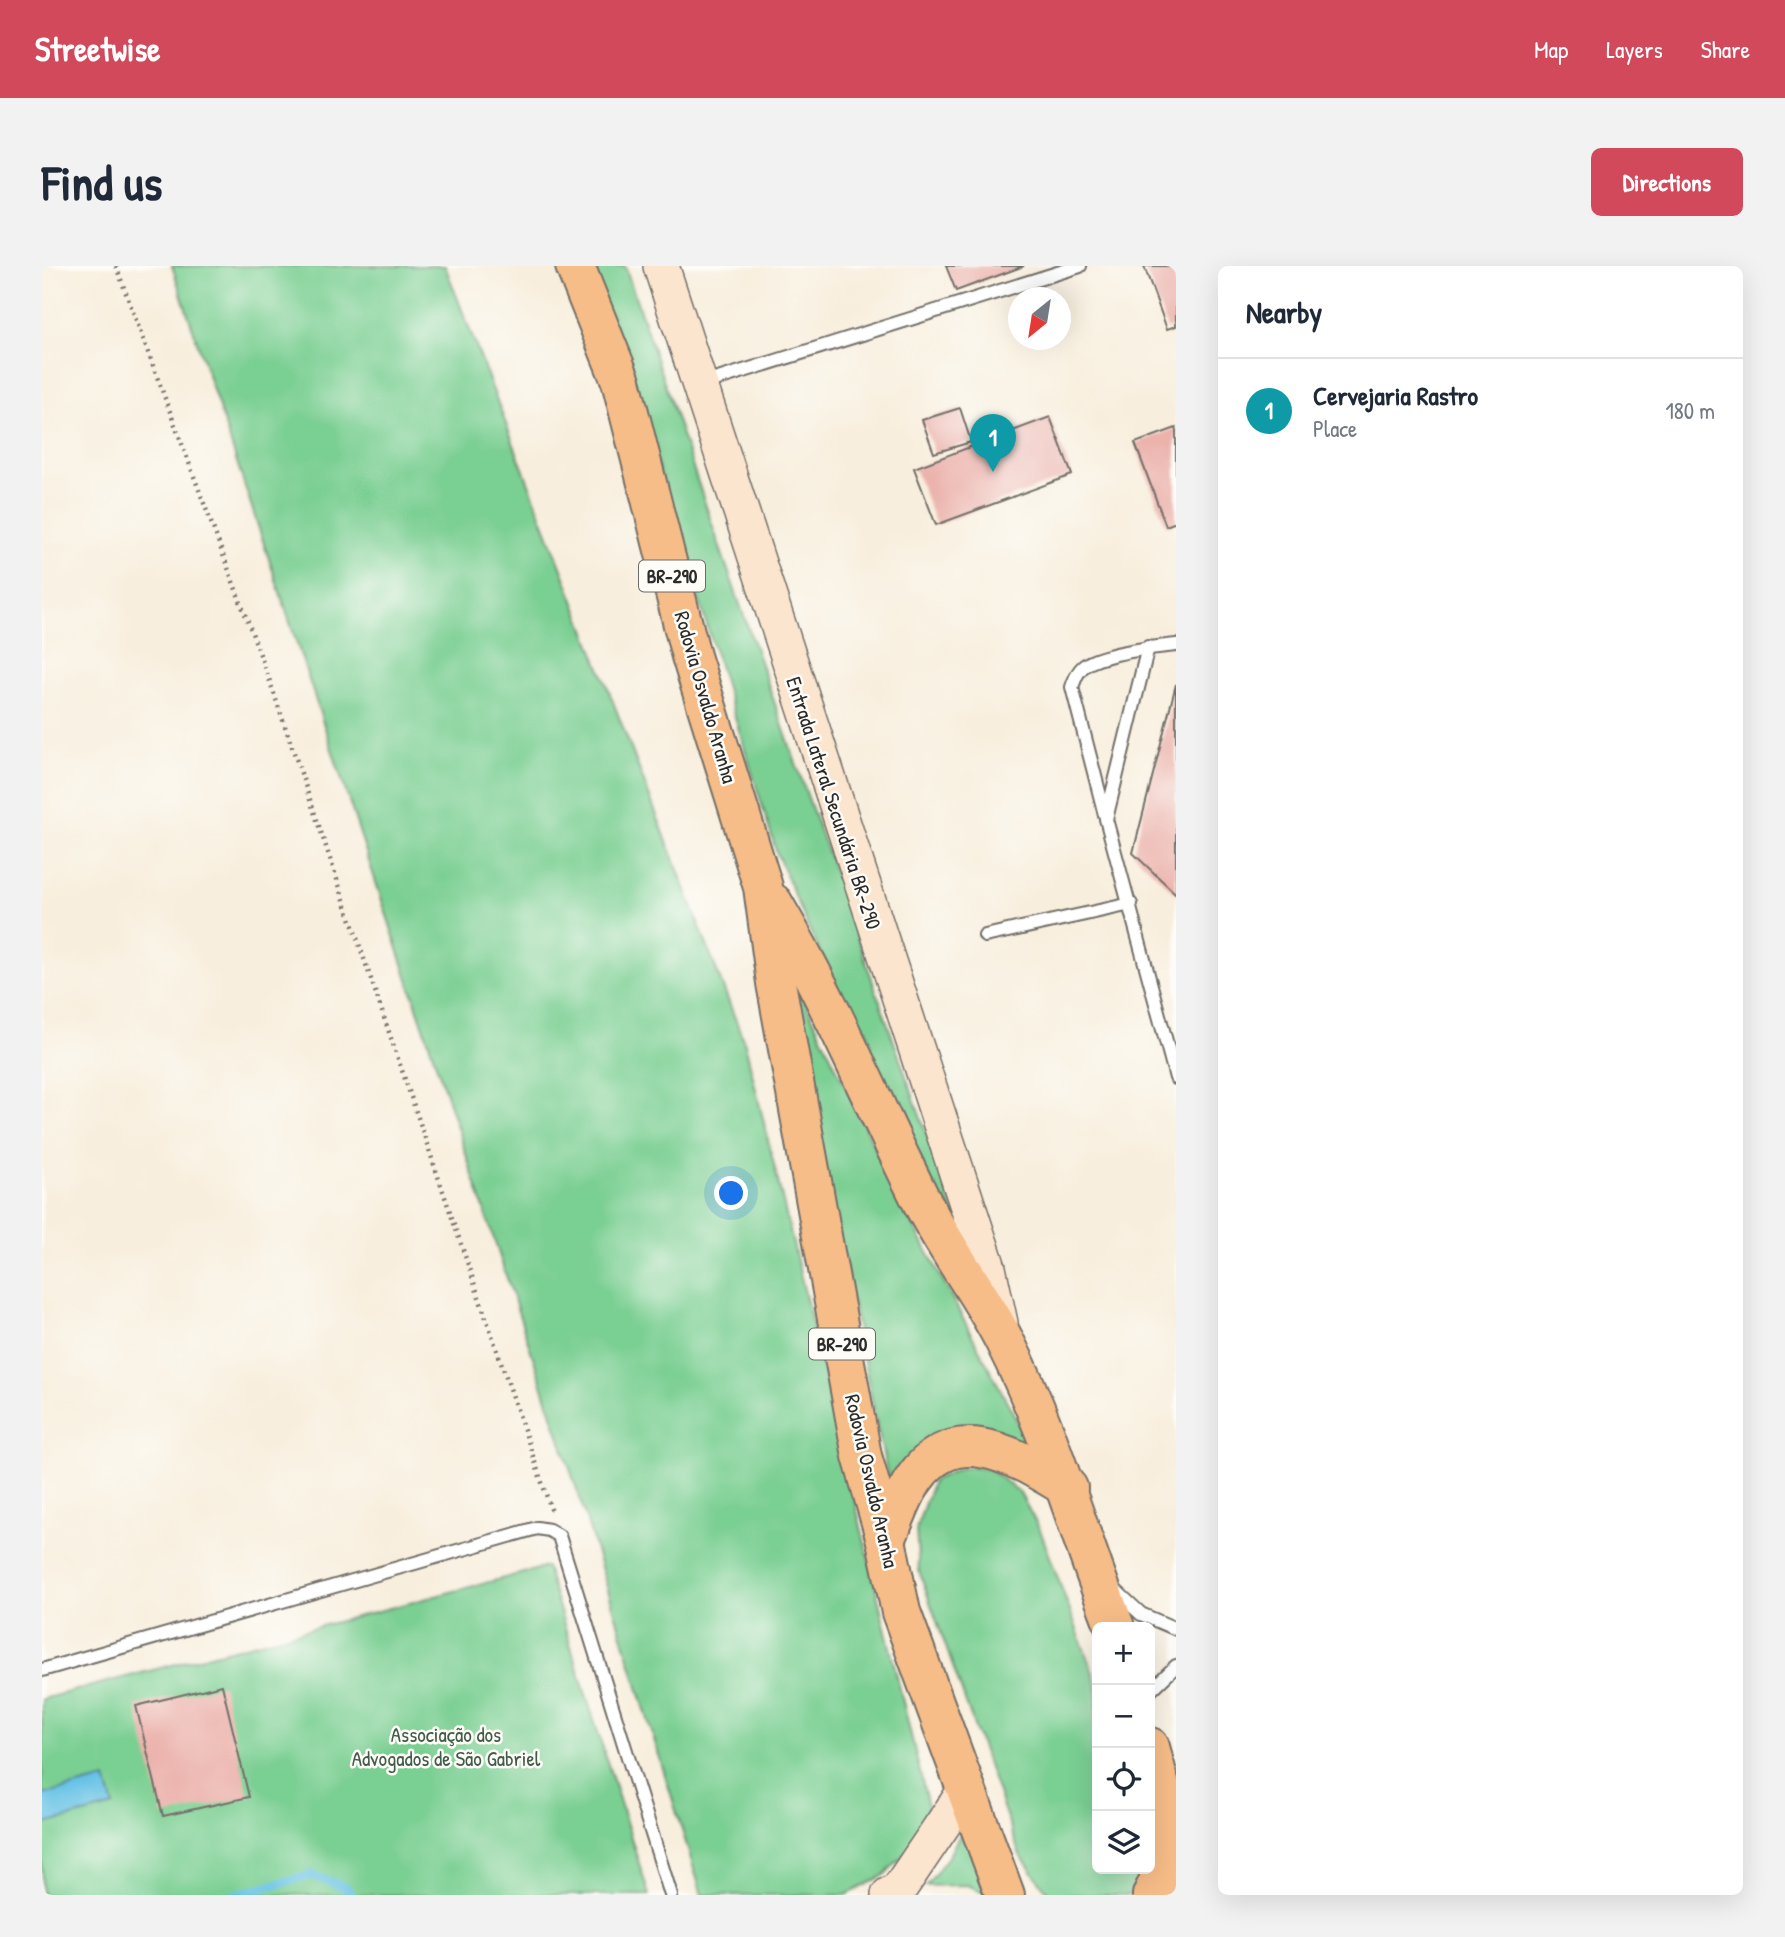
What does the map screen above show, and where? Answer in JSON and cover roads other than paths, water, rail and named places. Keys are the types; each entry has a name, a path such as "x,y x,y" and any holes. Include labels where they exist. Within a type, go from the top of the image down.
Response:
{"highway":[{"name":"Rodovia Osvaldo Aranha","path":"575,266 621,381 691,656 763,887 776,983 862,1456 886,1540 901,1612 1005,1895"},
{"name":"Rodovia Osvaldo Aranha","path":"763,887 810,967 921,1201 1004,1340 1068,1488 1093,1569 1113,1622"},
{"path":"886,1540 908,1489 940,1455 954,1447 978,1446 1002,1452 1068,1488"},
{"path":"1150,1748 1172,1833 1152,1895"}],"main road":[{"name":"Entrada Lateral Secundária BR-290","path":"661,266 988,1268 1004,1340"},
{"path":"904,1893 966,1790"}],"lane":[{"path":"698,386 1080,266"},
{"path":"1176,645 1148,648 1087,664 1077,673 1072,688 1176,1078"},
{"path":"1106,819 1148,648"},
{"path":"985,936 1131,904"},
{"path":"42,1670 537,1528 549,1530 559,1536 671,1895"},
{"path":"1093,1569 1141,1614 1176,1629"},
{"path":"1155,1685 1176,1666"}],"water":[{"path":"106,1779 114,1806 42,1825 42,1795"}],"waterway":[{"path":"233,1895 311,1875 347,1888 351,1895"}],"place":[{"name":"Cervejaria Rastro","path":"993,472"}],"park label":[{"name":"Associação dos Advogados de São Gabriel","path":"446,1746"}]}
